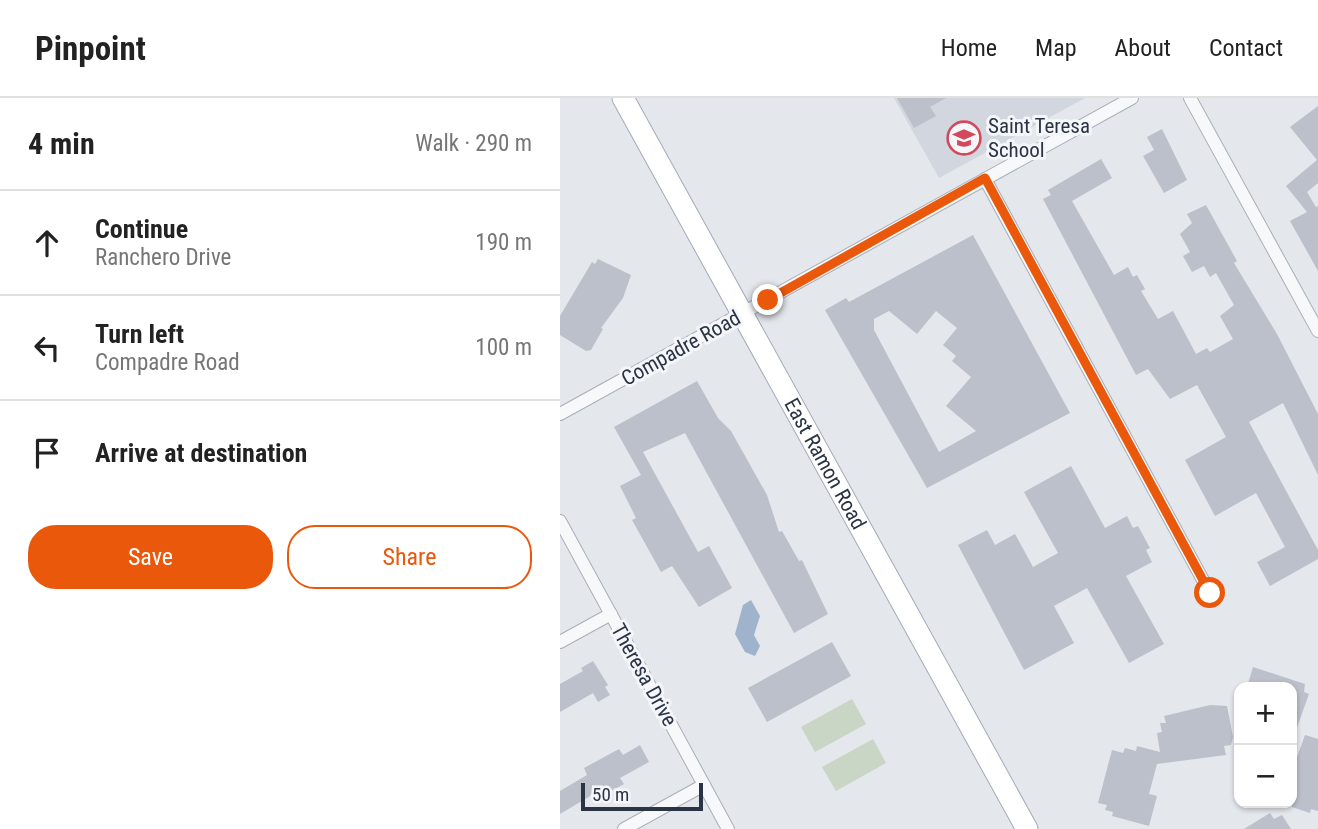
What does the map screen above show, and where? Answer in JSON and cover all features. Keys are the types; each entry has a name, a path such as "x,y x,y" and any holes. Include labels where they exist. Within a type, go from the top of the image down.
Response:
{"main road":[{"name":"East Ramon Road","path":"623,98 1027,829"}],"street":[{"name":"Compadre Road","path":"560,414 1132,98"},
{"path":"1190,98 1318,331"},
{"path":"985,178 1210,593"},
{"name":"Theresa Drive","path":"560,521 728,829"},
{"path":"560,642 611,614"},
{"path":"624,829 704,785"}],"shaded area":[{"name":"Saint Teresa School","path":"894,98 1085,98 939,178"}],"green space":[{"path":"852,699 866,724 815,752 801,727"},
{"path":"873,739 886,763 836,791 822,767"}],"water":[{"path":"751,600 760,616 754,635 760,646 755,656 745,652 735,634 743,605"}],"building":[{"path":"897,98 946,98 930,107 936,116 914,128"},
{"path":"1318,106 1318,183 1307,192 1316,207 1318,206 1318,271 1290,221 1307,212 1286,186 1317,160 1290,127"},
{"path":"1162,129 1187,180 1164,193 1143,156 1154,150 1147,137"},
{"path":"1101,159 1112,178 1072,201 1114,275 1128,267 1133,277 1137,275 1145,289 1141,291 1158,319 1173,311 1196,354 1207,348 1210,352 1233,339 1220,316 1234,305 1216,273 1210,277 1204,266 1192,272 1183,256 1190,252 1180,234 1192,223 1187,214 1206,205 1237,261 1234,263 1277,334 1318,414 1318,475 1283,403 1249,422 1318,550 1318,559 1270,586 1257,562 1285,547 1256,493 1215,516 1185,460 1226,437 1197,385 1170,399 1148,369 1136,375 1043,199 1051,195 1048,190"},
{"path":"973,235 1070,413 927,488 825,310 846,298 849,302","holes":["889,311 917,334 936,311 957,328 943,345 956,356 952,361 971,377 946,406 976,431 939,452 874,330 874,319"]},
{"path":"598,259 631,275 623,298 601,328 603,329 591,350 586,351 560,335 560,316 592,262 595,264"},
{"path":"697,381 718,418 731,431 767,495 779,532 782,531 799,561 802,560 828,614 794,633 685,433 643,452 698,552 709,546 732,588 699,607 672,566 661,572 632,520 636,518 620,486 641,475 614,427"},
{"path":"1071,466 1105,528 1127,516 1133,528 1138,526 1150,548 1146,550 1152,562 1126,576 1164,644 1129,663 1087,588 1054,606 1074,643 1024,670 958,545 987,530 995,545 1015,534 1033,567 1058,553 1024,492"},
{"path":"832,642 851,676 767,722 748,688"},
{"path":"593,661 608,685 605,687 610,695 598,702 593,693 560,712 560,684 583,671 581,668"},
{"path":"1253,667 1305,684 1304,692 1309,694 1297,727 1297,682 1248,682"},
{"path":"1210,705 1227,706 1233,737 1231,745 1224,746 1226,755 1157,764 1149,794 1157,796 1149,826 1112,816 1113,812 1105,810 1107,805 1098,803 1112,750 1123,753 1125,748 1136,751 1137,746 1160,752 1157,733 1162,732 1160,723 1166,723 1164,716"},
{"path":"1305,735 1318,739 1318,811 1311,809 1310,813 1295,808 1297,757"},
{"path":"640,745 649,762 620,778 624,784 600,797 597,792 560,814 560,791 587,775 584,768 619,749 623,755"},
{"path":"1270,813 1274,819 1282,815 1291,829 1244,829"}],"place":[{"name":"Saint Teresa School","path":"964,138"}],"route":[{"path":"768,300 985,178 1210,593"}]}
